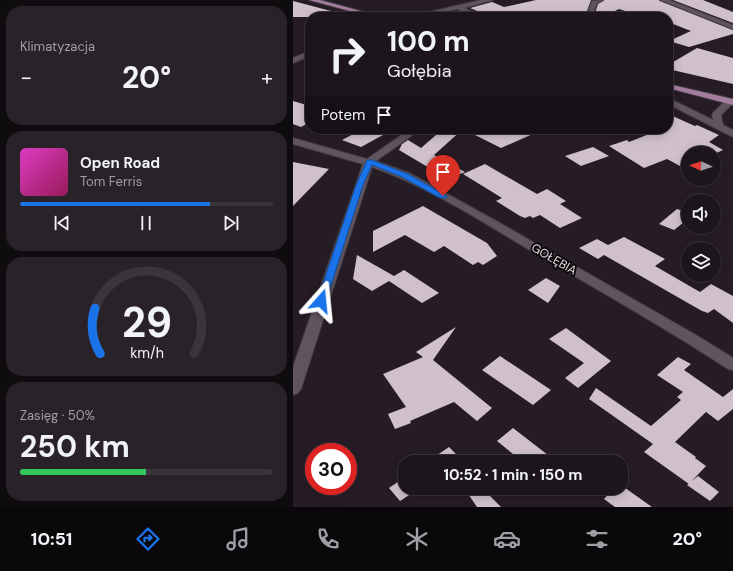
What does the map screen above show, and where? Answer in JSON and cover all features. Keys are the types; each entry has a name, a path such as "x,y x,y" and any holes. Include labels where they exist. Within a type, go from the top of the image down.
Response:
{"main road":[{"path":"312,0 360,12"},
{"path":"673,87 731,102"}],"street":[{"path":"434,12 489,0"},
{"path":"663,0 733,27"},
{"path":"591,12 595,1"},
{"path":"457,7 469,12"},
{"path":"293,61 305,55"},
{"path":"719,127 716,115 731,102"},
{"path":"673,104 733,134"},
{"path":"293,389 359,185 369,162 410,134"},
{"name":"GOŁĘBIA","path":"293,141 369,162 405,176 494,224 691,338 733,365"}],"building":[{"path":"536,0 591,0 587,12 480,12 470,8 492,2 504,7"},
{"path":"604,0 659,0 733,30 733,34 689,47 673,42 673,39 691,31 673,24 673,12 628,12 619,9 613,12 595,12 598,4"},
{"path":"673,0 703,0 733,12 733,23"},
{"path":"293,1 335,12 305,12 305,17 293,17"},
{"path":"697,48 733,58 733,84 673,70 673,62"},
{"path":"293,101 305,105 305,125 301,127 293,124"},
{"path":"673,116 719,135 709,142 716,146 681,146 681,166 667,159 644,168 609,146 627,140 629,142 649,134 673,134"},
{"path":"353,134 383,135 361,147 342,140"},
{"path":"437,134 457,134 434,155 465,172 448,179 399,150 402,144 408,140 421,148"},
{"path":"473,134 533,134 501,148"},
{"path":"593,147 609,156 581,166 565,156"},
{"path":"293,162 329,169 293,206"},
{"path":"485,164 537,194 547,189 566,201 560,204 582,218 560,228 540,215 533,218 530,216 525,218 520,216 496,201 502,198 463,174"},
{"path":"423,206 487,243 497,256 483,265 478,262 473,265 444,246 434,252 405,235 373,252 373,231"},
{"path":"677,209 681,210 681,224 674,230 659,224"},
{"path":"624,237 665,259 655,266 681,282 700,292 711,284 733,296 733,323 714,309 708,313 702,311 604,255 598,259 579,248 597,239 608,245"},
{"path":"357,255 394,276 404,270 439,293 422,303 389,281 372,291 353,279"},
{"path":"546,278 560,286 548,303 528,290"},
{"path":"456,327 433,360 492,408 477,421 454,402 410,421 411,423 395,429 388,414 406,407 383,374 423,357 416,352"},
{"path":"566,328 611,361 578,388 565,378 584,363 549,339"},
{"path":"500,356 551,390 533,405 482,370"},
{"path":"678,357 691,364 684,370 723,397 733,389 733,409 718,421 706,412 675,442 706,466 689,484 644,452 653,444 589,399 596,388 651,426 681,400 677,397 683,392 657,375"},
{"path":"513,428 548,455 514,455 497,441"},
{"path":"449,447 457,455 437,455"},
{"path":"698,476 719,492 710,501 687,485"},
{"path":"398,482 398,495 409,495 400,501 389,488"},
{"path":"628,490 652,507 615,507 604,499 608,495 628,495"},
{"path":"469,495 489,495 501,507 477,507"}],"route":[{"path":"321,301 359,185 369,162 405,176 443,196"}]}
